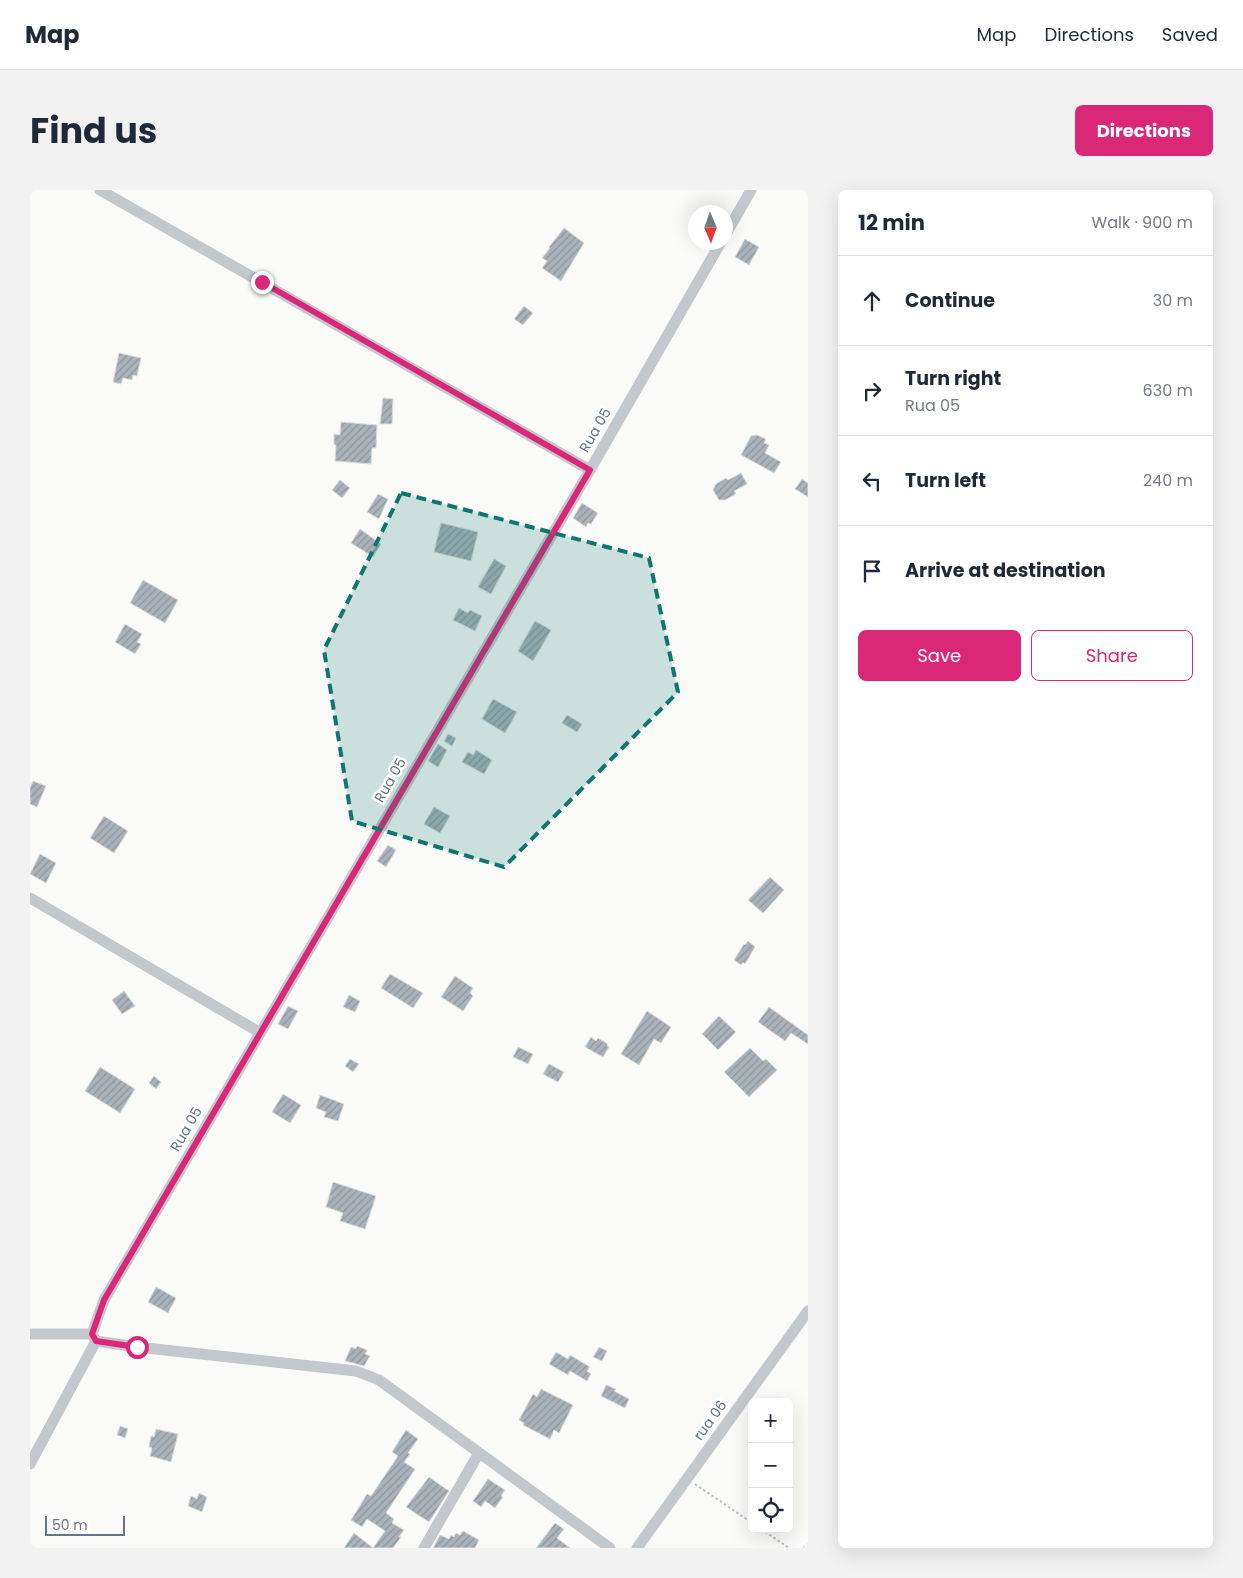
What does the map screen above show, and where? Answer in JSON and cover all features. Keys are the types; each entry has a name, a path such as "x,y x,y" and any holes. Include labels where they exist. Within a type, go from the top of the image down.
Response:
{"street":[{"path":"100,190 590,470"},
{"path":"733,222 751,190"},
{"name":"Rua 05","path":"30,1464 94,1338 104,1300 590,470 716,250"},
{"path":"30,898 260,1032"},
{"name":"rua 06","path":"637,1548 808,1311"},
{"path":"30,1334 94,1338 137,1347 356,1371 379,1380 610,1548"},
{"path":"424,1548 479,1453"}],"path":[{"path":"687,1479 748,1520"},
{"path":"767,1533 789,1548"},
{"path":"803,1548 808,1544"}],"highlighted area":[{"path":"401,493 649,558 678,692 504,867 352,821 324,650"}],"building":[{"path":"564,228 584,243 561,281 542,268 547,261 542,258"},
{"path":"745,239 759,247 749,265 735,257"},
{"path":"524,306 533,313 523,325 514,319"},
{"path":"119,353 141,358 137,376 133,375 132,380 123,378 121,384 113,382"},
{"path":"383,398 393,399 392,424 380,424"},
{"path":"341,422 377,425 376,448 372,448 371,464 335,461 336,445 334,445 334,434 340,435"},
{"path":"757,435 766,439 764,443 769,445 765,453 781,462 774,473 741,455 751,436"},
{"path":"741,473 747,484 734,491 736,494 725,500 719,500 713,490 716,484"},
{"path":"802,479 808,483 808,497 795,489"},
{"path":"340,480 350,488 342,498 332,490"},
{"path":"378,494 388,499 379,519 367,512"},
{"path":"582,503 598,513 591,524 588,523 586,527 573,518"},
{"path":"441,523 478,532 471,561 434,552"},
{"path":"360,529 381,544 373,557 351,543"},
{"path":"494,559 506,566 491,594 478,587"},
{"path":"143,580 178,600 165,623 130,603"},
{"path":"459,608 468,613 470,610 482,616 475,631 453,620"},
{"path":"535,621 551,630 533,661 518,651"},
{"path":"125,624 142,634 137,642 141,644 135,654 115,642"},
{"path":"493,699 517,712 505,733 482,719"},
{"path":"567,715 582,724 577,732 562,723"},
{"path":"448,734 456,738 452,746 444,741"},
{"path":"438,744 447,750 438,767 428,761"},
{"path":"476,750 492,760 484,774 462,762 468,752 473,755"},
{"path":"33,781 46,786 37,807 30,804 30,788"},
{"path":"434,807 450,816 440,833 424,824"},
{"path":"104,816 128,831 114,853 90,838"},
{"path":"388,845 396,850 386,867 377,861"},
{"path":"40,854 56,863 46,883 30,874"},
{"path":"770,877 784,890 763,913 748,900"},
{"path":"748,941 755,947 745,964 743,962 741,965 734,960"},
{"path":"390,974 423,993 413,1008 381,988"},
{"path":"455,976 473,988 470,993 473,996 463,1011 441,997"},
{"path":"124,991 135,1006 122,1014 112,1000"},
{"path":"349,995 360,1001 355,1012 343,1007"},
{"path":"288,1006 298,1011 288,1029 278,1024"},
{"path":"769,1007 808,1035 808,1044 791,1033 785,1041 758,1022"},
{"path":"647,1011 671,1027 661,1043 654,1039 639,1065 621,1054"},
{"path":"719,1016 736,1032 718,1050 702,1034"},
{"path":"591,1037 596,1041 598,1038 608,1044 607,1046 609,1047 603,1057 585,1047"},
{"path":"518,1047 533,1054 528,1064 513,1057"},
{"path":"750,1048 763,1061 766,1059 777,1070 749,1097 724,1072"},
{"path":"350,1059 359,1064 353,1072 345,1066"},
{"path":"549,1064 564,1072 558,1082 543,1074"},
{"path":"100,1067 135,1089 120,1113 85,1091"},
{"path":"154,1076 161,1082 156,1089 149,1083"},
{"path":"283,1094 301,1105 290,1123 272,1112"},
{"path":"320,1095 344,1104 338,1121 324,1117 326,1112 316,1108"},
{"path":"333,1182 376,1196 365,1229 340,1221 343,1213 326,1207"},
{"path":"156,1287 176,1298 168,1313 148,1302"},
{"path":"357,1346 367,1350 365,1354 370,1356 364,1366 345,1361 351,1347 356,1349"},
{"path":"599,1347 607,1351 602,1361 593,1357"},
{"path":"556,1352 568,1359 570,1355 590,1367 587,1371 591,1374 587,1381 570,1371 568,1375 549,1364"},
{"path":"606,1385 616,1389 614,1391 629,1399 625,1408 601,1396"},
{"path":"541,1389 573,1405 559,1433 554,1430 550,1439 523,1425 524,1423 519,1420 533,1394 537,1397"},
{"path":"120,1426 128,1429 125,1438 117,1435"},
{"path":"156,1429 178,1434 171,1462 150,1456 152,1448 149,1447 151,1436 154,1437"},
{"path":"406,1430 418,1439 404,1462 415,1469 386,1513 394,1519 392,1523 404,1530 393,1548 373,1548 385,1531 367,1519 362,1527 351,1520 367,1494 371,1496 398,1456 392,1452"},
{"path":"429,1477 449,1491 429,1522 406,1507"},
{"path":"488,1479 505,1490 501,1496 503,1497 495,1508 485,1501 481,1507 473,1501"},
{"path":"199,1493 207,1497 202,1512 188,1506 191,1496 197,1499"},
{"path":"555,1523 564,1529 557,1538 570,1548 536,1548"},
{"path":"463,1531 479,1540 475,1548 433,1548 440,1535 449,1539 451,1535 454,1537 456,1533 460,1535"},
{"path":"354,1533 373,1548 344,1548"}],"route":[{"path":"137,1347 96,1341 92,1334 104,1300 590,470 262,282"}]}
